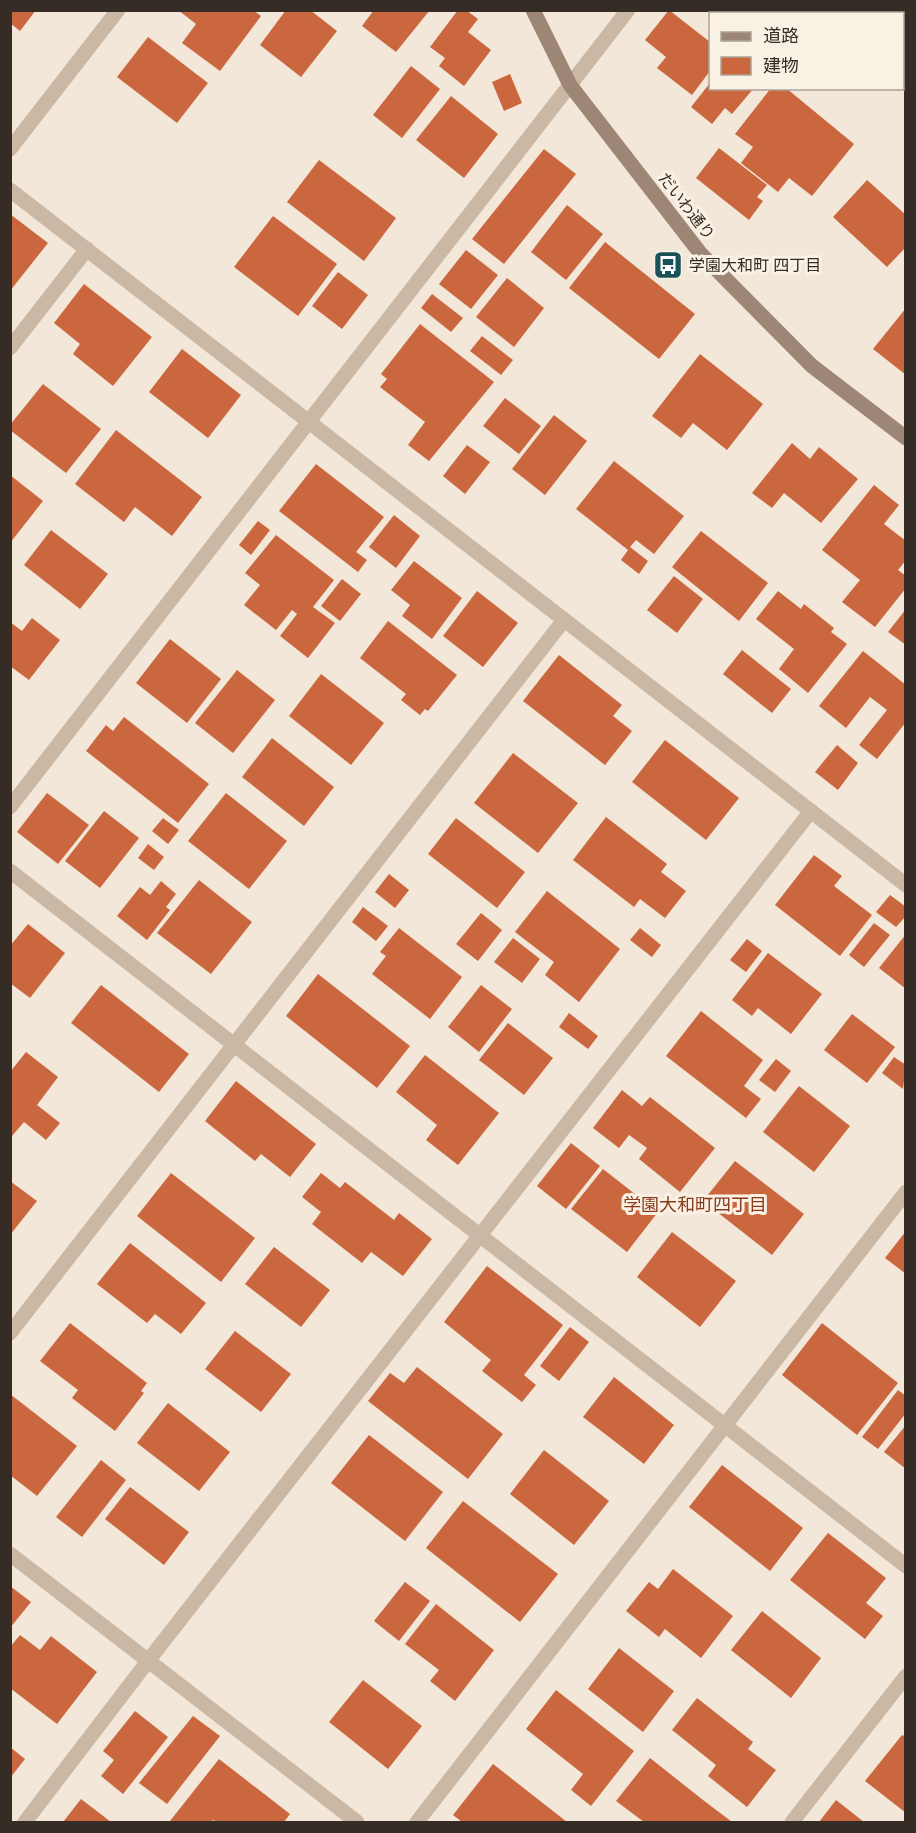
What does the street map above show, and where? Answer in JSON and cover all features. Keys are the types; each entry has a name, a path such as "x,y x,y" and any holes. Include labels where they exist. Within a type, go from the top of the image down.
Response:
{"street":[{"path":"10,149 118,10"},
{"name":"だいわ通り","path":"533,10 570,85 701,254 812,366 906,438"},
{"path":"10,807 628,10"},
{"path":"10,190 906,885"},
{"path":"10,348 87,249"},
{"path":"10,1333 564,620"},
{"path":"25,1822 811,811"},
{"path":"10,871 906,1566"},
{"path":"417,1822 906,1192"},
{"path":"10,1554 357,1822"},
{"path":"792,1822 906,1676"}],"building":[{"path":"10,10 36,10 20,31 10,23"},
{"path":"178,10 253,10 261,16 220,71 182,43 196,24"},
{"path":"286,10 310,10 337,31 301,77 260,45"},
{"path":"374,10 430,10 396,52 362,26"},
{"path":"458,10 466,10 478,19 468,32 491,50 464,86 439,66 445,58 430,47"},
{"path":"669,10 709,41 709,72 692,95 657,68 666,57 645,40"},
{"path":"801,10 886,10 885,12 800,12"},
{"path":"148,37 208,83 177,123 117,77"},
{"path":"411,66 440,89 402,138 373,115"},
{"path":"510,74 522,103 504,111 492,82"},
{"path":"709,84 709,90 752,90 732,114 725,108 712,124 691,107"},
{"path":"769,90 788,90 854,144 812,196 789,178 778,192 741,163 753,147 735,134"},
{"path":"451,96 498,134 464,178 416,140"},
{"path":"719,148 767,185 757,197 763,201 749,220 696,178"},
{"path":"544,149 576,174 504,264 472,239"},
{"path":"319,160 396,218 364,261 287,202"},
{"path":"867,180 906,215 906,247 887,267 833,217"},
{"path":"567,205 603,234 566,280 531,252"},
{"path":"10,214 48,243 10,291"},
{"path":"273,216 337,264 298,316 234,267"},
{"path":"605,242 695,314 659,359 569,288"},
{"path":"466,250 498,275 471,309 439,284"},
{"path":"338,272 368,295 342,329 312,306"},
{"path":"507,278 544,308 514,347 476,317"},
{"path":"84,284 152,337 113,386 73,354 80,344 54,323"},
{"path":"432,294 463,318 451,332 421,308"},
{"path":"906,308 906,375 873,349"},
{"path":"420,324 494,382 429,461 408,445 425,422 380,387 387,379 381,374"},
{"path":"482,336 513,360 501,375 470,351"},
{"path":"182,349 241,395 208,438 149,392"},
{"path":"700,354 763,404 727,450 693,423 681,438 652,416"},
{"path":"43,384 101,429 66,473 10,430 10,425"},
{"path":"505,398 541,426 519,454 483,426"},
{"path":"554,415 587,441 545,495 512,469"},
{"path":"116,430 202,497 172,536 135,507 124,522 75,484"},
{"path":"792,443 810,459 819,447 858,479 821,523 784,493 772,508 752,493"},
{"path":"467,445 490,462 465,494 443,476"},
{"path":"614,461 684,516 654,554 636,540 630,547 648,561 639,574 621,560 628,550 576,509"},
{"path":"316,464 384,517 356,552 367,560 358,572 279,511"},
{"path":"10,475 43,501 10,543"},
{"path":"874,485 899,505 884,524 906,541 906,560 898,570 906,576 906,588 875,627 842,602 860,580 822,550"},
{"path":"394,515 420,536 396,568 369,547"},
{"path":"258,521 270,530 251,555 239,545"},
{"path":"51,530 108,574 80,609 24,565"},
{"path":"701,531 768,583 739,621 672,567"},
{"path":"276,535 334,580 313,607 335,623 308,658 280,636 297,614 292,610 276,630 244,605 260,585 245,573"},
{"path":"414,561 462,598 432,639 402,616 410,605 391,590"},
{"path":"674,576 703,599 677,633 647,610"},
{"path":"342,579 361,594 340,621 321,606"},
{"path":"477,591 518,623 483,667 443,636"},
{"path":"778,591 801,609 804,604 834,628 831,632 847,644 808,693 779,669 794,649 756,619"},
{"path":"906,609 906,645 888,632"},
{"path":"32,618 60,640 29,680 10,666 10,622 22,631"},
{"path":"388,621 457,675 428,711 425,709 420,715 401,700 406,694 360,658"},
{"path":"170,639 221,679 187,723 136,683"},
{"path":"742,650 791,689 772,713 723,674"},
{"path":"863,651 906,685 906,722 877,759 859,745 887,710 870,697 846,728 819,706"},
{"path":"559,655 622,705 613,716 632,731 605,765 523,701"},
{"path":"237,670 275,700 233,753 195,723"},
{"path":"321,674 384,723 351,765 289,716"},
{"path":"124,717 209,784 178,823 86,751 106,725 113,731"},
{"path":"272,738 334,787 304,826 242,777"},
{"path":"665,740 739,798 706,840 632,782"},
{"path":"837,745 858,763 838,790 815,772"},
{"path":"513,753 578,803 538,853 474,803"},
{"path":"47,793 89,825 58,864 17,832"},
{"path":"226,793 287,841 249,889 188,841"},
{"path":"104,811 139,838 100,888 65,861"},
{"path":"606,817 667,864 661,872 686,891 665,918 640,899 634,907 573,860"},
{"path":"163,818 179,830 168,844 152,831"},
{"path":"456,818 525,872 497,908 428,854"},
{"path":"148,844 164,857 154,870 138,858"},
{"path":"814,855 842,876 834,886 872,915 840,956 775,905"},
{"path":"389,874 409,890 395,908 375,892"},
{"path":"199,880 252,922 211,974 157,933"},
{"path":"161,881 176,894 166,907 170,910 147,940 117,916 140,887 150,895"},
{"path":"547,891 620,949 579,1002 545,975 554,962 515,932"},
{"path":"890,895 906,907 906,916 896,927 876,912"},
{"path":"363,907 388,926 376,941 352,922"},
{"path":"481,913 502,930 478,961 456,944"},
{"path":"874,923 890,935 864,967 849,955"},
{"path":"28,924 65,953 30,998 10,983 10,946"},
{"path":"399,928 462,977 430,1019 372,974 386,956 380,952"},
{"path":"640,928 661,945 652,957 630,940"},
{"path":"906,934 906,989 879,968"},
{"path":"513,938 540,959 522,983 494,962"},
{"path":"747,939 762,951 746,972 730,960"},
{"path":"768,953 822,994 791,1034 758,1008 752,1016 732,1000"},
{"path":"318,974 410,1046 377,1088 286,1016"},
{"path":"101,985 189,1054 159,1092 71,1023"},
{"path":"481,985 512,1009 479,1052 448,1027"},
{"path":"701,1011 763,1060 744,1086 761,1099 746,1118 666,1056"},
{"path":"569,1013 598,1036 588,1049 559,1027"},
{"path":"852,1014 895,1047 867,1083 824,1050"},
{"path":"508,1023 553,1058 524,1095 479,1060"},
{"path":"26,1052 58,1077 37,1105 60,1123 46,1140 24,1122 12,1136 10,1134 10,1072"},
{"path":"425,1055 499,1113 458,1165 426,1140 437,1125 396,1092"},
{"path":"894,1057 906,1065 903,1089 882,1073"},
{"path":"776,1059 791,1071 775,1092 759,1080"},
{"path":"236,1081 316,1144 290,1177 261,1154 255,1161 205,1121"},
{"path":"799,1086 850,1126 814,1172 763,1132"},
{"path":"622,1090 642,1106 650,1097 715,1148 680,1192 639,1159 647,1148 629,1135 619,1148 593,1128"},
{"path":"571,1143 600,1166 566,1209 537,1186"},
{"path":"735,1161 804,1214 772,1255 703,1201"},
{"path":"603,1169 658,1212 627,1252 571,1209"},
{"path":"171,1173 255,1238 221,1282 137,1216"},
{"path":"321,1173 340,1188 345,1182 394,1220 399,1213 432,1239 403,1276 371,1252 362,1263 312,1224 321,1212 302,1197"},
{"path":"10,1181 37,1201 10,1235"},
{"path":"906,1231 906,1274 885,1258"},
{"path":"672,1232 736,1281 700,1327 637,1277"},
{"path":"130,1243 206,1303 181,1334 155,1314 147,1323 97,1284"},
{"path":"274,1247 330,1290 301,1327 245,1284"},
{"path":"487,1266 563,1325 524,1375 536,1385 522,1402 482,1371 491,1360 444,1322"},
{"path":"70,1323 147,1383 141,1391 144,1393 115,1431 72,1398 78,1390 40,1361"},
{"path":"822,1323 898,1383 857,1435 782,1375"},
{"path":"570,1327 589,1342 559,1381 540,1366"},
{"path":"235,1331 291,1374 261,1412 205,1369"},
{"path":"417,1367 503,1434 468,1479 368,1401 390,1373 404,1383"},
{"path":"614,1377 674,1425 644,1464 583,1417"},
{"path":"898,1390 906,1396 906,1413 878,1449 862,1437"},
{"path":"10,1394 77,1446 37,1496 10,1475"},
{"path":"168,1403 230,1452 199,1491 137,1443"},
{"path":"906,1425 906,1469 884,1452"},
{"path":"369,1435 443,1492 405,1541 331,1483"},
{"path":"544,1450 609,1501 574,1545 510,1494"},
{"path":"101,1460 126,1480 82,1537 56,1517"},
{"path":"722,1465 803,1528 770,1571 689,1507"},
{"path":"130,1487 189,1532 164,1565 105,1519"},
{"path":"463,1501 558,1574 520,1622 426,1548"},
{"path":"828,1533 886,1578 866,1603 883,1616 865,1639 790,1580"},
{"path":"673,1569 733,1616 701,1658 665,1629 659,1637 626,1611 649,1582 658,1589"},
{"path":"405,1582 430,1601 399,1641 374,1621"},
{"path":"10,1586 31,1602 10,1628"},
{"path":"436,1604 494,1650 455,1701 430,1681 439,1670 405,1644"},
{"path":"762,1611 821,1658 791,1698 731,1650"},
{"path":"20,1635 40,1650 51,1636 97,1672 57,1724 10,1688 10,1647"},
{"path":"619,1648 674,1691 643,1732 588,1689"},
{"path":"363,1680 422,1726 388,1769 329,1722"},
{"path":"556,1690 634,1751 591,1806 571,1790 583,1774 526,1729"},
{"path":"697,1698 753,1742 748,1749 776,1770 747,1807 708,1776 716,1765 672,1730"},
{"path":"135,1711 168,1737 123,1794 101,1776 114,1760 103,1751"},
{"path":"193,1716 220,1736 167,1804 139,1783"},
{"path":"902,1735 906,1737 906,1813 865,1781"},
{"path":"10,1747 25,1759 10,1778"},
{"path":"650,1758 732,1822 644,1822 616,1801"},
{"path":"219,1759 290,1814 284,1822 170,1821"},
{"path":"493,1764 567,1822 462,1822 453,1815"},
{"path":"81,1799 111,1822 63,1822"},
{"path":"836,1800 864,1822 819,1822"}],"place":[{"name":"学園大和町 四丁目","path":"668,265"}],"district":[{"name":"学園大和町四丁目","path":"695,1205"}]}
